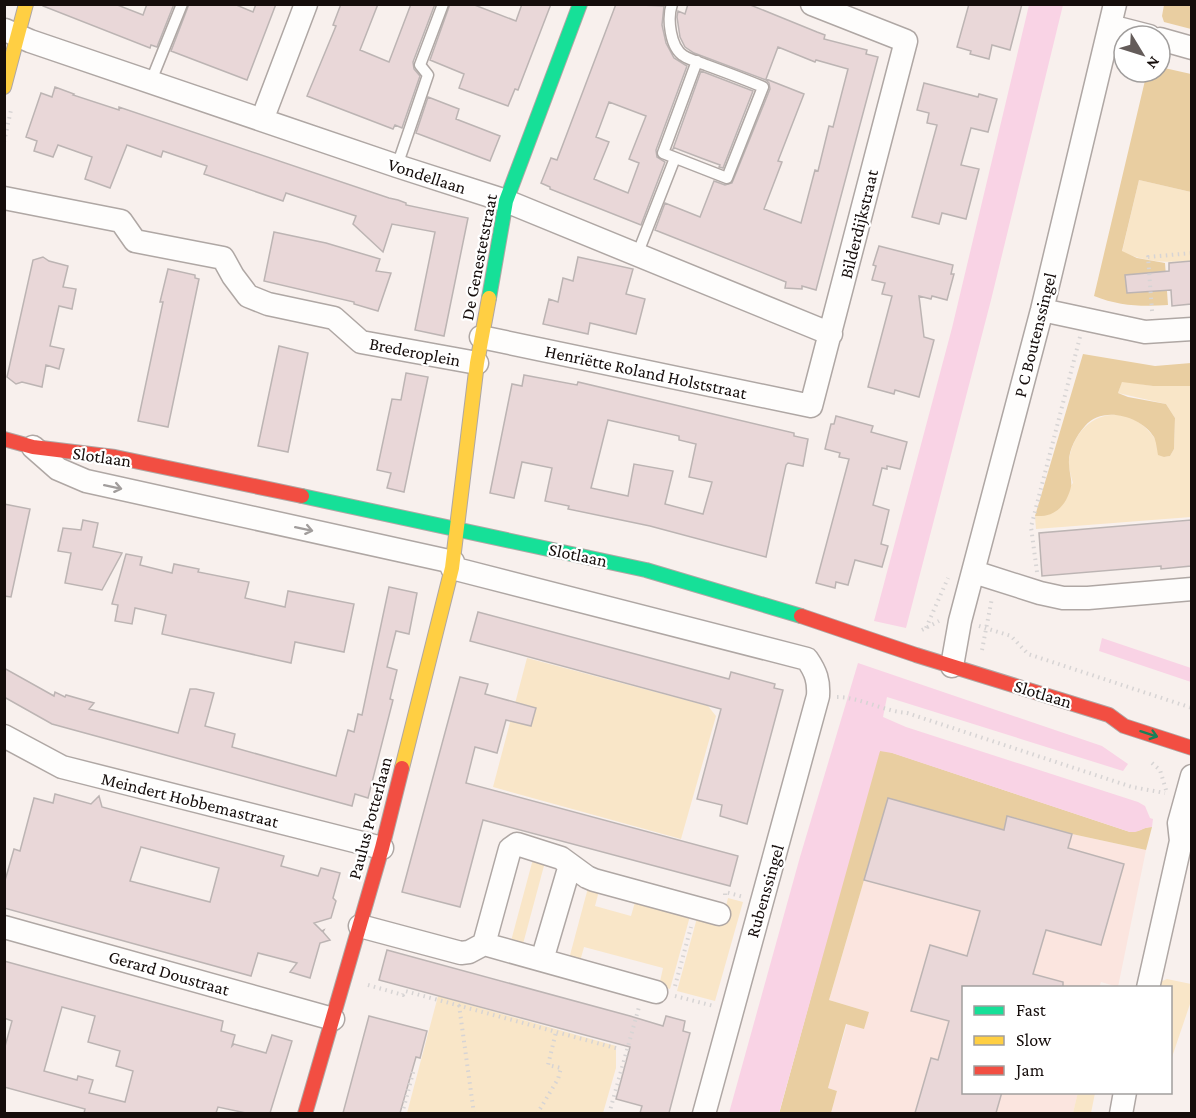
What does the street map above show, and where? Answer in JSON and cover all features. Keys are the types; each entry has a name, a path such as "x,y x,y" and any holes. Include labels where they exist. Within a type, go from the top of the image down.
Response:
{"street":[{"path":"4,87 11,32 26,4"},
{"path":"262,120 306,4"},
{"name":"De Genestetstraat","path":"458,528 477,363 506,201 580,4"},
{"name":"Bilderdijkstraat","path":"811,406 906,40 812,4"},
{"path":"1113,15 1128,24"},
{"name":"P C Boutenssingel","path":"952,666 960,621 1042,310 1113,15"},
{"name":"Vondellaan","path":"11,32 262,120 506,201 831,334"},
{"path":"1172,42 1191,48"},
{"name":"Brederoplein","path":"4,198 121,221 135,241 223,258 232,276 248,296 268,304 334,318 361,342 477,363"},
{"path":"1042,310 1145,332 1191,329"},
{"name":"Henriëtte Roland Holststraat","path":"481,337 811,406"},
{"name":"Slotlaan","path":"4,439 33,447 115,457 458,528 646,570 787,611 1109,715 1124,726 1191,748"},
{"name":"Slotlaan","path":"33,447 58,469 86,481 452,565 807,659 813,668"},
{"name":"Paulus Potterlaan","path":"305,1113 382,848 452,565 458,528"},
{"path":"974,572 1063,598 1191,589"},
{"name":"Rubenssingel","path":"704,1113 818,696 819,681 813,668"},
{"name":"Slotlaan","path":"1109,715 1129,712"},
{"name":"Meindert Hobbemastraat","path":"4,736 62,767 382,848"},
{"path":"1148,986 1186,835 1179,823 1189,786"},
{"path":"484,944 512,847 520,845 557,856 587,878 719,914"},
{"path":"542,960 570,865"},
{"path":"360,926 461,953 484,944 650,990"},
{"name":"Gerard Doustraat","path":"4,927 333,1019"},
{"path":"1121,1113 1125,1094"}],"lane":[{"path":"151,81 182,4"},
{"path":"397,166 428,75 420,65 442,4"},
{"path":"672,4 669,13 671,31 677,50 684,57 763,87 728,178 663,153 697,62"},
{"path":"637,255 675,158"}],"path":[{"path":"1153,332 1148,257 1191,253"},
{"path":"1040,593 1031,527 1085,319"},
{"name":"Slotlaan","path":"960,621 1011,636 1028,654 1191,708"},
{"path":"845,697 890,712 908,713 1132,787 1189,786"},
{"path":"1160,770 1163,778"},
{"path":"696,908 672,996 732,1011"},
{"path":"344,979 403,995 405,991 619,1049"},
{"path":"609,1113 650,990"},
{"path":"459,1005 474,1113"},
{"path":"537,1113 558,1078 561,1068 548,1065 556,1032"},
{"path":"402,1113 414,1069"}],"shaded area":[{"path":"1029,5 1063,5 991,300 906,628 874,621 952,328"},
{"path":"1164,5 1191,5 1191,29 1164,22 1162,16"},
{"path":"1172,70 1191,74 1191,192 1139,180 1122,251 1137,258 1165,263 1168,305 1122,304 1094,296 1144,84 1172,84"},
{"path":"1139,180 1191,192 1191,261 1156,261 1122,252"},
{"path":"1083,354 1155,366 1191,363 1191,386 1153,386 1122,382 1118,393 1166,404 1175,418 1174,449 1170,456 1158,455 1154,437 1140,423 1131,419 1111,415 1092,420 1082,430 1071,449 1069,464 1071,485 1066,500 1053,513 1035,516"},
{"path":"1122,381 1153,386 1191,386 1191,517 1036,529 1035,516 1042,516 1073,483 1069,460 1073,444 1091,422 1103,416 1129,417 1141,424 1153,436 1164,457 1170,456 1174,449 1175,418 1166,404 1118,393"},
{"path":"1102,638 1191,668 1191,682 1099,651"},
{"path":"527,658 708,706 716,716 681,839 493,787"},
{"path":"858,663 1102,746 1128,764 1123,771 887,697 883,717 906,727 1138,802 1145,806 1150,818 1153,819 1152,827 1130,832 880,751 779,1113 729,1113 800,857"},
{"path":"884,750 1130,832 1152,827 1146,850 1072,834 1008,816 1004,830 888,798 829,1000 869,1012 864,1029 846,1024 828,1088 837,1091 831,1113 779,1114 877,755"},
{"path":"888,798 1003,830 1007,816 1072,834 1146,850 1118,986 1101,982 1100,986 962,986 962,1094 1078,1094 1073,1113 831,1113 837,1091 828,1088 847,1024 869,1012 829,1000"},
{"path":"533,859 545,862 523,944 511,941"},
{"path":"589,884 600,887 595,906 631,916 635,902 690,916 670,989 659,986 663,968 584,947 579,965 569,959"},
{"path":"728,898 743,902 715,1001 677,991 697,918 721,925"},
{"path":"1167,979 1191,984 1191,1001 1172,1057 1172,986 1158,986 1160,982"},
{"path":"438,996 616,1046 616,1068 603,1113 407,1113"},
{"path":"1078,1094 1095,1094 1091,1113 1073,1113"}],"building":[{"path":"43,4 115,4 143,15 147,4 174,4 157,47 151,45 150,48 43,6"},
{"path":"189,4 234,4 253,12 256,4 276,4 247,80 171,51"},
{"path":"341,4 378,4 360,50 389,62 411,4 435,4 413,62 414,69 420,76 402,128 395,125 393,129 307,96 336,26 333,25"},
{"path":"450,4 472,4 516,21 522,4 551,4 518,90 515,89 508,106 459,88 464,74 430,60"},
{"path":"616,4 664,6 662,25 666,43 674,58 687,66 656,150 657,157 665,162 641,225 550,189 541,183 551,158 557,160","holes":["609,102 646,116 629,159 639,163 628,193 594,179 609,142 596,137"]},
{"path":"688,4 748,4 825,35 824,39 867,50 866,54 878,57 816,290 802,286 802,289 785,288 786,282 655,230 665,203 700,217 714,181 725,185 732,183 770,89 766,80 694,53 685,47 680,37 677,17 678,11 685,14","holes":["778,47 815,62 816,60 848,69 833,127 829,126 818,171 815,170 801,223 764,209 782,162 778,161 804,94 766,79"]},
{"path":"969,4 1022,4 1010,50 992,45 989,59 970,54 971,51 957,47"},
{"path":"701,71 753,91 723,168 673,149"},
{"path":"924,83 978,97 979,94 997,99 988,132 971,128 961,165 979,169 966,219 942,213 939,224 912,217 937,125 927,123 929,113 917,110"},
{"path":"55,87 73,95 119,110 119,107 398,200 406,205 468,218 444,336 415,330 435,232 392,224 383,252 353,224 356,216 286,193 283,201 204,174 207,166 163,151 161,157 127,145 110,188 85,179 92,157 58,145 53,157 34,151 37,141 26,137 41,93 52,97"},
{"path":"428,97 459,109 456,119 500,136 490,161 416,133"},
{"path":"274,232 326,243 380,259 376,271 391,273 378,311 354,304 354,302 264,281"},
{"path":"879,246 953,265 951,274 954,274 947,300 932,296 931,299 919,296 924,337 934,340 919,397 895,390 894,394 868,387 892,296 882,294 885,283 872,280 876,266 873,265"},
{"path":"43,257 68,266 63,287 76,289 72,309 59,306 50,346 64,349 59,369 46,365 42,387 22,382 16,384 7,377 33,260"},
{"path":"578,257 633,269 626,294 645,299 636,334 590,323 588,334 543,324 549,299 558,302 563,278 573,281"},
{"path":"1191,261 1191,304 1172,306 1171,290 1127,293 1125,275 1169,271 1169,263"},
{"path":"168,269 195,275 195,278 199,279 168,427 138,421"},
{"path":"279,346 308,353 288,452 258,446"},
{"path":"406,373 428,377 404,492 387,488 391,473 377,470 392,399 401,400"},
{"path":"524,375 577,385 578,382 794,433 794,436 808,439 803,466 788,463 786,465 766,557 650,526 568,509 569,506 545,501 552,468 522,462 514,498 490,493 512,384 522,386","holes":["608,420 679,436 679,440 696,444 689,477 712,482 703,514 665,504 673,471 634,464 628,496 591,488"]},
{"path":"836,416 873,426 871,432 907,442 900,469 887,466 887,469 882,468 873,505 889,510 881,544 888,546 882,567 855,560 848,585 836,582 835,588 816,583 849,459 839,457 840,453 825,449 831,424 834,424"},
{"path":"4,504 30,509 11,597 4,596"},
{"path":"83,520 98,523 93,547 122,553 102,590 65,583 71,553 58,551 63,528 81,530"},
{"path":"1191,520 1191,566 1161,569 1161,566 1042,576 1039,533"},
{"path":"126,554 142,557 140,565 172,573 174,564 199,569 198,572 249,582 245,598 285,607 288,591 354,604 344,652 295,642 291,663 162,634 166,615 135,608 132,624 115,621 118,605 112,604"},
{"path":"389,587 417,593 409,634 396,631 387,667 397,670 390,699 393,700 368,798 355,794 352,806 52,724 4,697 4,668 54,696 55,692 65,697 66,695 94,703 89,709 178,733 190,689 214,693 205,726 235,734 232,747 336,776 348,730 354,732 358,714 362,715"},
{"path":"478,612 729,679 731,672 775,684 774,688 783,690 747,824 720,816 722,805 697,799 721,709 470,641"},
{"path":"460,677 488,684 485,694 536,708 531,726 506,720 497,753 475,747 466,783 738,856 730,886 483,820 460,907 402,892"},
{"path":"55,794 91,804 99,796 102,807 284,856 281,866 318,876 321,868 340,873 333,898 336,901 331,918 314,923 322,931 324,930 323,932 330,940 320,943 310,978 290,972 297,963 258,953 251,976 4,908 4,884 14,849 20,851 34,798 53,803","holes":["141,847 219,868 210,902 130,881"]},
{"path":"888,798 1004,830 1007,816 1072,834 1068,848 1124,864 1101,945 1046,930 1033,974 1063,982 1063,986 962,986 962,1094 1001,1094 996,1113 915,1113 931,1058 938,1060 949,1021 911,1011 930,945 967,956 980,911 864,880"},
{"path":"387,950 663,1026 666,1016 685,1021 683,1031 690,1033 669,1113 640,1113 642,1106 616,1099 630,1047 379,980"},
{"path":"4,961 223,1021 221,1031 235,1035 232,1046 234,1044 266,1053 272,1035 292,1041 270,1113 246,1113 218,1107 216,1113 84,1113 85,1109 4,1087 4,1050 12,1021 4,1018","holes":["62,1007 95,1016 88,1042 120,1051 116,1066 133,1071 125,1102 89,1093 93,1080 78,1076 77,1080 44,1071"]},
{"path":"369,1016 427,1031 420,1058 416,1057 400,1113 343,1113"}],"traffic: fast":[{"path":"489,298 506,201 580,4"},
{"path":"302,496 646,570 801,616"}],"traffic: slow":[{"path":"4,87 26,4"},
{"path":"402,768 452,568 477,363 489,298"}],"traffic: jam":[{"path":"4,439 33,447 115,457 302,496"},
{"path":"801,616 916,655 1109,715 1124,726 1192,748"},
{"path":"305,1114 382,848 402,768"}]}
